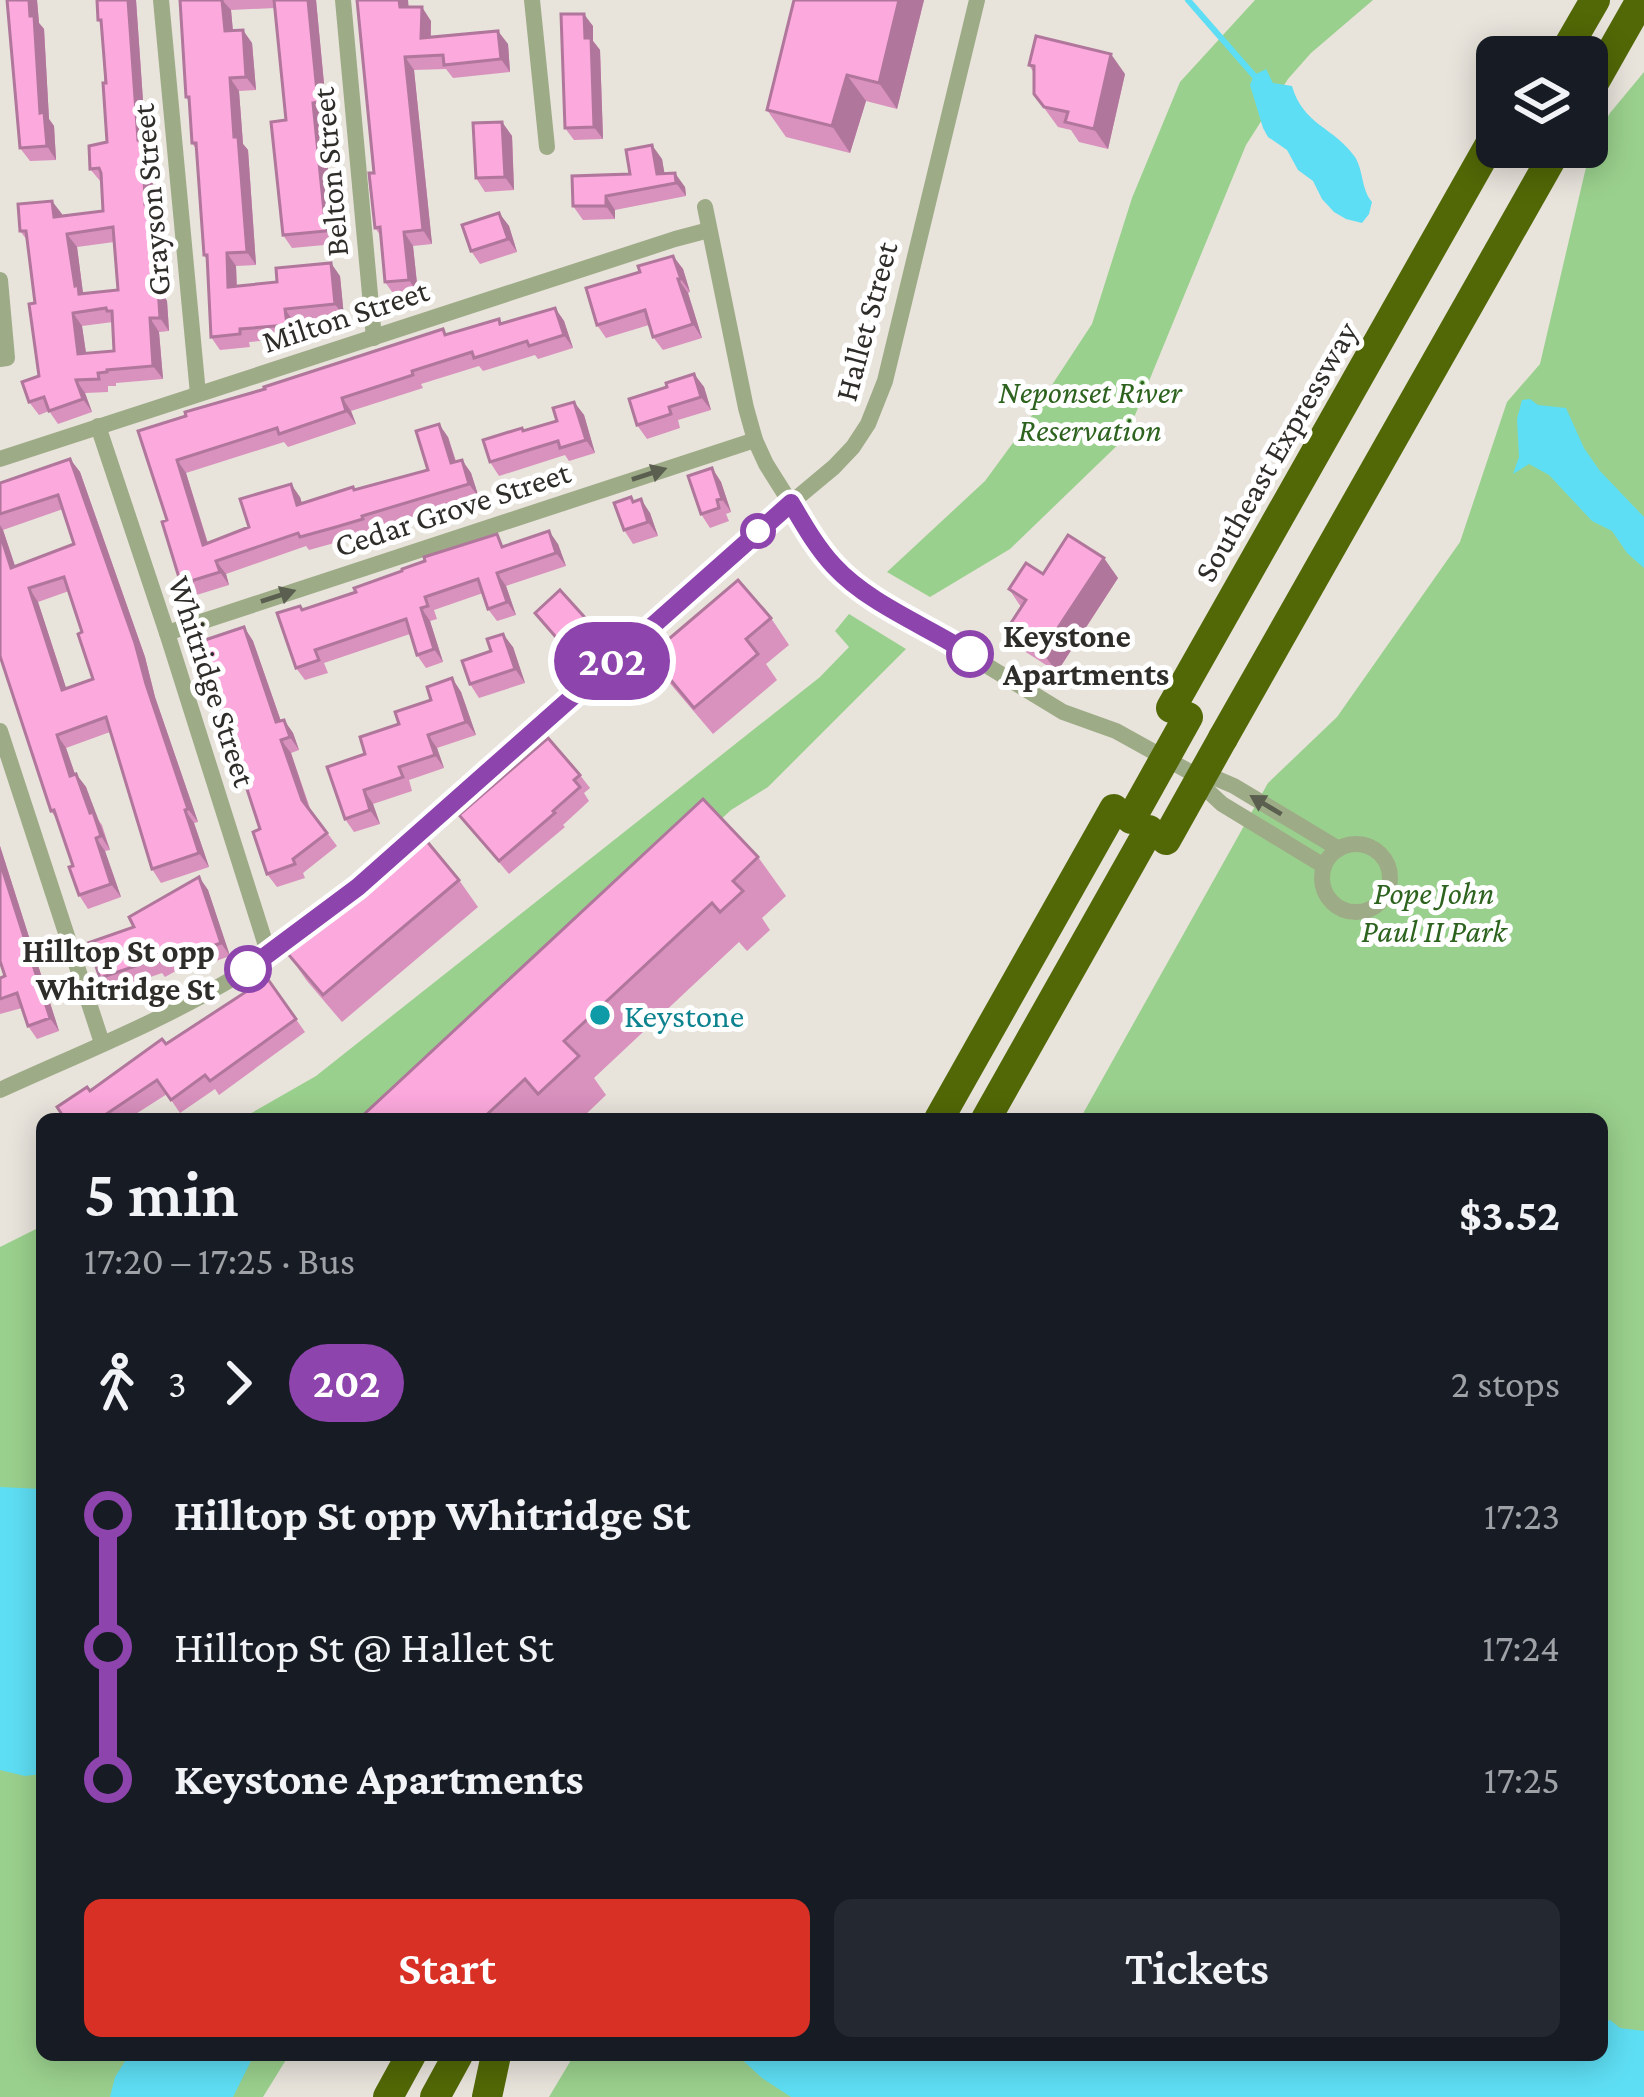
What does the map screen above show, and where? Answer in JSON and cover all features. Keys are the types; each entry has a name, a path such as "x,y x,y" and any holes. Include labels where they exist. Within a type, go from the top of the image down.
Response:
{"highway":[{"path":"1552,36 1572,0"},
{"path":"1574,36 1594,0"},
{"path":"1599,36 1619,0"},
{"path":"1608,58 1641,0"},
{"name":"Southeast Expressway","path":"943,1113 1140,824 1197,723 1479,168"},
{"path":"1197,723 1500,168"},
{"path":"1197,723 1524,168"},
{"name":"Southeast Expressway","path":"1011,1113 1140,824 1197,723 1545,168"},
{"path":"965,1113 1140,824"},
{"path":"989,1113 1140,824"},
{"path":"388,2097 408,2061"},
{"path":"410,2097 430,2061"},
{"path":"435,2097 455,2061"},
{"path":"457,2097 477,2061"},
{"path":"487,2097 495,2061"}],"street":[{"name":"Grayson Street","path":"161,0 198,394"},
{"name":"Belton Street","path":"343,0 374,338"},
{"path":"532,0 547,147"},
{"name":"Hallet Street","path":"0,1090 212,990 268,955 358,887 844,457 874,412 884,381 977,0"},
{"path":"705,207 755,440 766,464 839,572 1063,712 1116,731 1190,772 1234,786 1339,849"},
{"name":"Milton Street","path":"0,458 710,230"},
{"path":"0,280 8,358 0,359"},
{"name":"Whitridge Street","path":"98,427 268,955"},
{"name":"Cedar Grove Street","path":"167,633 755,440"},
{"path":"0,731 102,1043"},
{"path":"1190,772 1211,797 1324,866"},
{"path":"1360,844 1380,854 1390,873 1389,884 1381,902 1366,911 1340,909 1322,885 1324,866 1339,849 1360,844"}],"green space":[{"name":"Neponset River Reservation","path":"1255,0 1373,0 1288,79 1246,145 1126,437 1010,549 930,597 887,572 985,481 1092,324 1132,198 1180,82"},
{"name":"Pope John Paul II Park","path":"1644,72 1644,2097 549,2097 570,2061 1608,2061 1608,1113 1083,1113 1268,783 1337,717 1460,542 1507,402 1540,364 1586,168 1608,168 1608,116"},
{"path":"849,614 906,649 768,787 731,810 470,1051 394,1113 251,1113 316,1076 820,677 849,647 835,631"},
{"path":"36,1229 36,2061 285,2061 263,2097 0,2097 0,1247"}],"water":[{"path":"1266,69 1273,83 1292,86 1311,118 1355,157 1372,202 1362,223 1334,212 1287,150 1268,137 1250,85 1254,75"},
{"path":"1522,400 1538,405 1566,408 1600,471 1644,517 1644,568 1612,531 1592,521 1549,475 1529,464 1513,474 1519,457 1517,419"},
{"path":"0,1487 36,1489 36,1775 0,1770"},
{"path":"1608,2021 1644,2031 1644,2097 791,2097 744,2061 1608,2061"},
{"path":"125,2061 251,2061 233,2097 110,2097"}],"building":[{"path":"7,0 29,0 30,16 34,16 40,113 44,112 47,146 20,148"},
{"path":"97,0 128,0 138,140 143,139 145,204 149,203 160,318 150,318 153,366 107,370 98,373 99,379 76,380 83,399 49,411 44,397 29,402 22,382 39,376 29,304 35,303 18,204 52,201 54,217 103,211 101,173 99,168 90,169 89,146 107,142","holes":["113,227 118,290 79,294 67,234","112,311 114,351 78,354 73,313"]},
{"path":"180,0 222,0 225,31 243,30 246,77 230,78 247,252 227,253 228,287 277,282 276,268 331,263 335,304 285,309 287,325 211,337"},
{"path":"274,0 308,0 326,231 283,235 271,122 286,120"},
{"path":"357,0 399,0 400,7 422,7 421,38 498,31 501,59 444,65 443,55 405,57 423,230 404,232 409,280 385,282 369,173 374,173"},
{"path":"794,0 899,0 879,83 847,75 832,126 767,110"},
{"path":"561,14 584,14 585,38 591,38 594,127 565,128"},
{"path":"1036,36 1111,54 1094,129 1065,122 1068,112 1044,107 1034,94 1034,66 1029,65"},
{"path":"502,122 505,177 476,178 473,123"},
{"path":"652,145 657,174 675,173 676,183 606,196 606,206 573,206 572,176 630,174 626,150"},
{"path":"499,213 508,239 471,251 462,225"},
{"path":"673,256 693,324 653,337 645,310 597,325 586,288 640,272 638,266"},
{"path":"555,308 564,335 474,358 472,352 412,371 413,375 342,398 346,411 177,460 203,545 249,527 240,499 291,484 297,505 428,470 416,431 439,424 451,463 462,460 469,484 216,561 220,572 181,584 162,522 167,520 138,431 443,329 445,335"},
{"path":"694,374 701,397 669,407 671,414 637,425 629,399"},
{"path":"574,402 586,440 560,448 558,441 490,462 483,440 557,421 553,408"},
{"path":"70,459 135,643 199,853 152,869 106,717 57,735 70,776 76,774 93,812 111,884 79,895 0,656 0,534 11,568 74,544 58,495 0,514 0,483","holes":["64,577 82,632 78,634 93,679 62,690 29,588"]},
{"path":"712,468 722,499 717,500 719,508 701,514 688,476"},
{"path":"631,497 633,502 641,499 648,522 624,530 614,503"},
{"path":"549,531 556,553 497,573 507,602 488,609 478,579 425,597 428,606 421,608 434,649 417,655 406,619 315,650 319,660 296,668 277,613 356,592 354,588 425,561 424,557 497,534 502,547"},
{"path":"1068,535 1104,558 1042,652 1007,629 1026,600 1009,589 1026,563 1043,574"},
{"path":"738,580 771,618 746,639 758,654 694,708 650,655"},
{"path":"560,590 588,621 562,644 535,613"},
{"path":"244,627 276,722 284,720 290,737 281,740 302,800 327,833 293,859 295,864 267,874 253,832 260,829 199,642"},
{"path":"503,634 515,669 470,684 462,661 491,651 487,639"},
{"path":"452,678 466,722 428,735 435,755 399,767 403,777 364,790 370,810 345,819 327,767 365,754 360,737 399,724 395,712 431,700 427,687"},
{"path":"548,738 580,775 574,780 580,787 499,861 459,815"},
{"path":"703,799 758,857 733,881 743,891 720,912 712,903 564,1041 579,1056 538,1094 525,1079 488,1113 365,1113"},
{"path":"425,839 459,880 323,995 288,954"},
{"path":"0,862 50,1018 28,1026 17,993 0,999 0,978 5,976 0,961"},
{"path":"199,877 221,943 192,953 189,944 155,964 153,960 100,978 88,943 134,927 129,917"},
{"path":"267,978 296,1019 210,1081 205,1075 171,1100 157,1080 108,1113 61,1113 57,1107 87,1087 90,1091 162,1039 166,1044"}],"waterway":[{"path":"1188,0 1257,79"}],"bus line":[{"name":"202","path":"248,969 358,887 791,503 839,572 970,654"}],"place":[{"name":"Keystone Apartments","path":"970,654"},
{"name":"Hilltop St opp Whitridge St","path":"248,969"},
{"name":"Keystone","path":"600,1015"}]}
